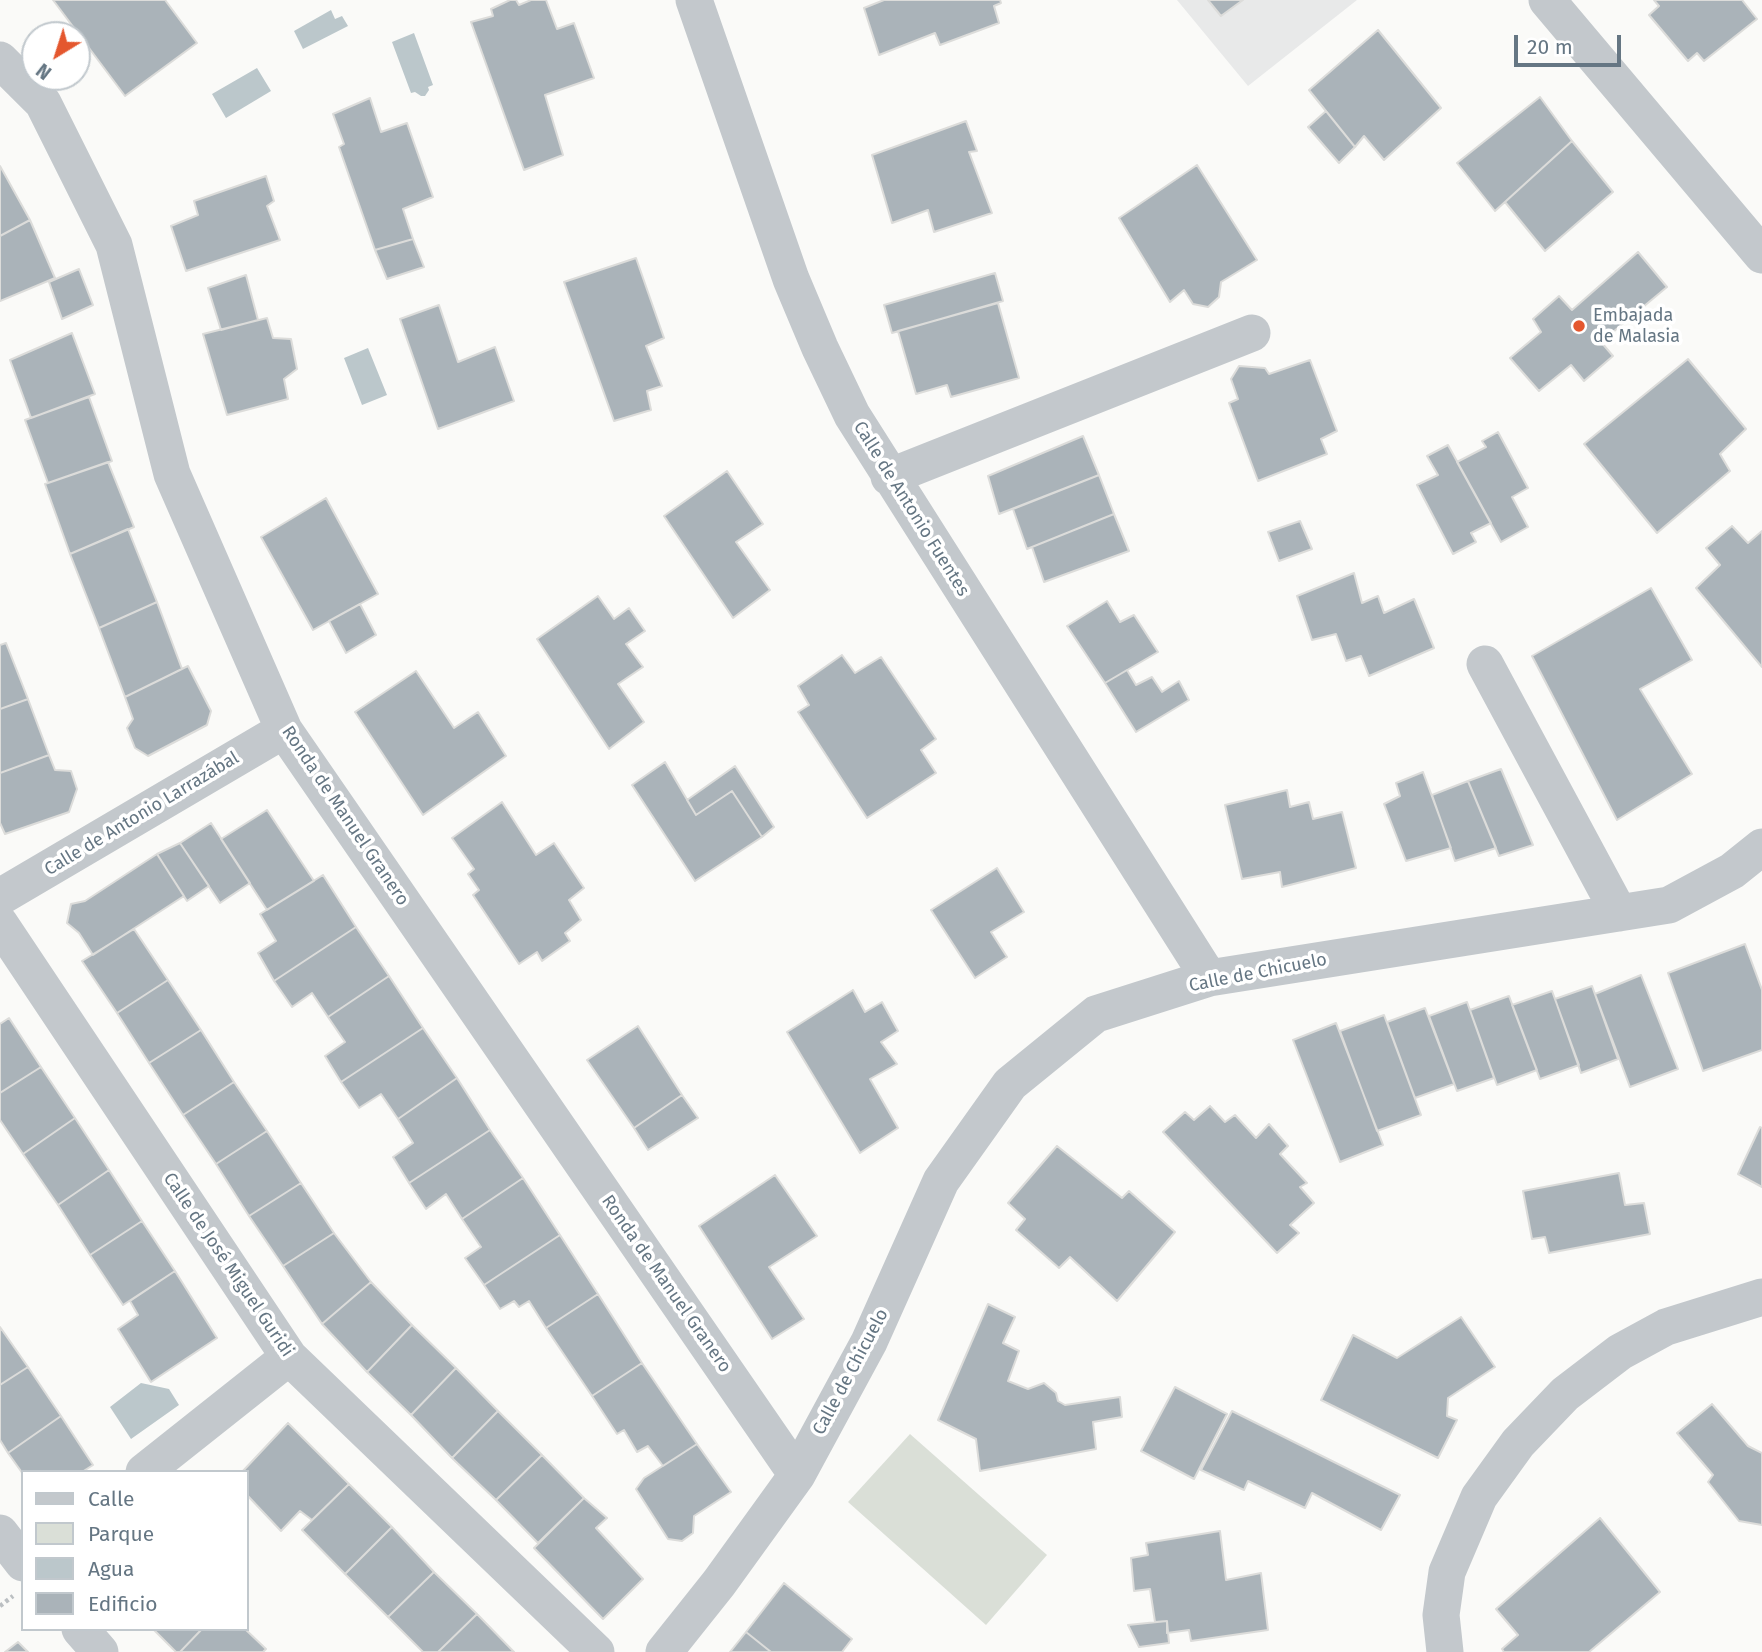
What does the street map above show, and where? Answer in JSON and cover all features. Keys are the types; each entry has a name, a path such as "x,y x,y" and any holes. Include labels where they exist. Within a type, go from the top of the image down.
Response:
{"street":[{"name":"Calle de Antonio Fuentes","path":"694,0 792,279 820,348 852,415 1209,978"},
{"path":"1547,0 1762,255"},
{"name":"Ronda de Manuel Granero","path":"0,60 43,103 114,245 172,474 284,730 797,1475"},
{"path":"889,477 1252,333"},
{"path":"1485,664 1619,914"},
{"name":"Calle de Antonio Larrazábal","path":"0,897 284,730"},
{"name":"Calle de Chicuelo","path":"664,1652 719,1583 797,1475 869,1342 941,1181 1010,1084 1096,1014 1209,978 1669,905 1732,870 1762,847"},
{"name":"Calle de José Miguel Guridi","path":"0,924 289,1357 596,1652"},
{"path":"1446,1652 1441,1615 1447,1572 1479,1497 1518,1443 1565,1394 1619,1352 1666,1327 1762,1297"},
{"path":"147,1470 289,1357"},
{"path":"0,1532 18,1579"},
{"path":"82,1631 100,1652"}],"path":[{"path":"0,1606 18,1579"}],"shaded area":[{"path":"1177,0 1357,0 1248,86"}],"green space":[{"path":"910,1434 1047,1555 986,1625 848,1502"}],"water":[{"path":"331,10 335,19 342,16 348,26 303,49 294,31"},
{"path":"414,33 433,85 428,87 425,96 411,93 392,42"},
{"path":"257,68 271,91 226,118 212,94"},
{"path":"368,348 387,395 362,405 344,358"},
{"path":"141,1383 169,1389 179,1405 131,1439 110,1407"}],"building":[{"path":"53,0 165,0 197,43 125,96 91,51 91,21 69,21"},
{"path":"516,0 519,5 531,0 546,0 557,29 574,23 594,78 545,95 563,155 524,170 471,22 493,16 491,9"},
{"path":"884,0 1000,0 1001,3 994,6 999,23 940,45 935,33 879,55 864,8"},
{"path":"1208,0 1243,0 1221,16"},
{"path":"1654,0 1742,0 1757,19 1704,61 1697,53 1688,61 1649,15 1659,6"},
{"path":"1378,30 1441,108 1384,160 1364,136 1355,147 1309,90"},
{"path":"1540,97 1572,141 1495,211 1457,163"},
{"path":"370,98 381,132 407,123 433,197 403,209 413,239 375,250 339,147 344,144 333,114"},
{"path":"1326,111 1355,147 1339,163 1308,127"},
{"path":"966,121 977,151 969,152 992,213 934,232 928,210 892,223 872,155"},
{"path":"1572,141 1613,192 1545,251 1505,202"},
{"path":"1197,165 1257,260 1221,282 1219,297 1208,307 1193,304 1184,290 1170,302 1119,218"},
{"path":"0,166 30,220 0,236"},
{"path":"266,176 274,201 267,206 280,240 186,271 171,226 198,215 194,201"},
{"path":"30,220 55,278 0,301 0,236"},
{"path":"413,239 424,267 387,279 375,250"},
{"name":"Embajada de Malasia","path":"1638,252 1667,287 1601,342 1613,356 1584,381 1571,365 1539,391 1510,358 1541,332 1533,319 1559,296 1572,310"},
{"path":"636,258 664,338 646,346 662,386 647,391 651,410 614,421 564,282"},
{"path":"79,269 93,305 62,319 49,282"},
{"path":"995,273 1003,301 892,333 884,305"},
{"path":"246,275 258,320 221,330 208,288"},
{"path":"998,303 1019,378 951,397 947,385 916,394 898,331"},
{"path":"439,305 458,362 495,347 514,401 438,429 400,319"},
{"path":"267,318 273,338 291,339 297,369 284,379 288,399 227,415 203,334"},
{"path":"72,333 95,394 31,418 10,360"},
{"path":"1688,359 1746,429 1720,454 1730,471 1657,533 1584,444"},
{"path":"1310,360 1337,431 1321,439 1327,454 1258,481 1229,403 1238,399 1231,379 1239,366 1265,368 1269,374"},
{"path":"89,397 112,461 48,483 25,420"},
{"path":"1498,432 1528,488 1512,497 1528,527 1501,542 1457,462 1486,447 1482,441"},
{"path":"1083,436 1099,475 999,514 988,476"},
{"path":"1448,445 1491,523 1471,533 1476,542 1453,554 1417,485 1438,475 1427,456"},
{"path":"108,462 134,527 70,554 45,484"},
{"path":"727,471 763,524 736,542 770,590 733,618 664,516"},
{"path":"1099,475 1114,514 1027,549 1013,509"},
{"path":"326,498 378,594 313,630 261,537"},
{"path":"1114,514 1129,551 1044,582 1032,547"},
{"path":"1300,521 1312,549 1279,561 1268,532"},
{"path":"1732,526 1748,543 1762,531 1762,667 1696,588 1720,565 1706,548"},
{"path":"128,529 157,602 99,628 70,554"},
{"path":"1354,573 1362,603 1378,596 1384,613 1414,599 1434,648 1369,676 1361,656 1346,661 1336,634 1312,640 1297,596"},
{"path":"1651,588 1692,660 1640,689 1692,774 1617,820 1532,656"},
{"path":"598,596 614,619 629,608 645,631 626,644 643,667 618,684 644,722 609,749 537,639"},
{"path":"1107,601 1120,622 1134,615 1158,652 1105,683 1067,626"},
{"path":"157,602 182,669 125,697 99,628"},
{"path":"360,604 376,635 346,653 329,621"},
{"path":"6,643 28,699 0,709 0,645"},
{"path":"842,655 855,673 881,657 936,739 921,750 936,773 867,818 798,712 809,705 798,686"},
{"path":"188,666 211,711 207,725 148,756 135,748 127,728 133,719 125,697"},
{"path":"1127,670 1136,685 1152,677 1162,692 1179,681 1189,700 1136,732 1105,683"},
{"path":"416,671 454,728 478,712 506,756 423,815 355,712"},
{"path":"28,699 49,755 0,773 0,709"},
{"path":"49,755 55,770 71,771 77,789 69,812 5,834 0,823 0,773"},
{"path":"665,762 696,815 732,791 762,837 695,881 632,785"},
{"path":"735,766 774,827 762,837 732,791 696,815 687,800"},
{"path":"1501,769 1533,845 1499,856 1468,781"},
{"path":"1423,772 1451,848 1406,861 1384,804 1400,796 1396,783"},
{"path":"1468,781 1496,848 1455,861 1432,795"},
{"path":"1287,790 1290,807 1309,802 1313,819 1342,812 1356,868 1282,887 1280,872 1242,879 1225,805"},
{"path":"502,802 536,855 554,843 584,888 569,900 581,920 565,933 570,941 542,961 537,952 519,964 473,895 479,890 468,874 474,869 452,838"},
{"path":"267,810 314,881 267,910 221,839"},
{"path":"211,823 250,883 220,903 180,843"},
{"path":"180,843 209,886 187,901 157,854"},
{"path":"157,854 184,896 93,955 79,933 67,923 71,904 85,901"},
{"path":"997,868 1024,912 991,932 1007,957 975,978 931,910"},
{"path":"323,875 356,927 274,981 258,953 276,941 260,914"},
{"path":"356,927 389,976 328,1017 312,993 292,1007 274,981"},
{"path":"134,929 168,980 117,1013 82,961"},
{"path":"1745,944 1762,990 1762,1050 1703,1071 1668,973"},
{"path":"1641,975 1678,1069 1630,1087 1595,994"},
{"path":"389,976 423,1028 341,1082 325,1056 345,1042 328,1017"},
{"path":"168,980 201,1030 149,1063 117,1013"},
{"path":"1592,986 1618,1059 1581,1073 1555,999"},
{"path":"853,990 865,1012 882,1002 898,1031 881,1042 897,1064 870,1079 898,1128 860,1153 787,1032"},
{"path":"1552,991 1579,1065 1540,1079 1512,1005"},
{"path":"1509,996 1537,1070 1497,1085 1470,1010"},
{"path":"1467,1002 1494,1078 1457,1091 1429,1016"},
{"path":"1425,1008 1454,1084 1415,1098 1387,1022"},
{"path":"1384,1015 1421,1115 1377,1131 1340,1031"},
{"path":"9,1018 41,1067 0,1093 0,1024"},
{"path":"1336,1023 1383,1145 1340,1162 1293,1040"},
{"path":"638,1026 682,1095 634,1128 587,1060"},
{"path":"423,1028 457,1078 398,1119 381,1094 359,1108 341,1082"},
{"path":"201,1030 234,1082 183,1115 149,1063"},
{"path":"41,1067 75,1118 23,1154 0,1120 0,1093"},
{"path":"457,1078 490,1130 409,1183 393,1157 413,1143 398,1119"},
{"path":"234,1082 267,1131 216,1164 183,1115"},
{"path":"682,1095 698,1118 648,1150 634,1128"},
{"path":"1210,1106 1225,1122 1235,1115 1256,1138 1269,1124 1288,1146 1280,1154 1307,1183 1300,1187 1314,1203 1290,1225 1299,1233 1277,1253 1163,1132 1185,1112 1194,1120"},
{"path":"75,1118 109,1170 58,1205 23,1154"},
{"path":"1760,1127 1762,1128 1762,1187 1738,1174"},
{"path":"490,1130 523,1178 462,1219 446,1194 426,1209 409,1183"},
{"path":"267,1131 301,1183 249,1216 216,1164"},
{"path":"1057,1146 1122,1198 1129,1191 1175,1232 1117,1301 1070,1257 1059,1268 1016,1230 1025,1219 1008,1203"},
{"path":"109,1170 142,1221 90,1255 58,1205"},
{"path":"1619,1173 1625,1205 1644,1203 1650,1234 1549,1253 1545,1237 1532,1239 1523,1191"},
{"path":"775,1175 817,1236 769,1267 804,1319 772,1339 699,1226"},
{"path":"523,1178 560,1235 484,1285 465,1258 481,1247 462,1219"},
{"path":"301,1183 334,1233 283,1266 249,1216"},
{"path":"142,1221 175,1271 123,1305 90,1255"},
{"path":"334,1233 371,1282 322,1324 283,1266"},
{"path":"560,1235 598,1294 546,1328 529,1301 519,1307 514,1301 500,1309 484,1285"},
{"path":"175,1271 217,1338 151,1382 118,1329 138,1315 130,1301"},
{"path":"371,1282 412,1325 367,1372 322,1324"},
{"path":"598,1294 642,1363 592,1396 546,1328"},
{"path":"988,1304 1015,1317 1003,1343 1019,1351 1008,1381 1028,1389 1044,1383 1056,1393 1058,1401 1065,1405 1120,1397 1122,1417 1093,1422 1096,1449 980,1471 976,1439 938,1420"},
{"path":"1461,1317 1495,1367 1448,1398 1447,1416 1457,1420 1438,1458 1321,1400 1353,1335 1397,1358"},
{"path":"412,1325 456,1368 411,1415 367,1372"},
{"path":"0,1327 28,1367 0,1385"},
{"path":"642,1363 697,1444 663,1466 648,1446 637,1452 624,1430 617,1434 592,1396"},
{"path":"28,1367 61,1416 8,1453 0,1440 0,1385"},
{"path":"456,1368 498,1411 452,1458 411,1415"},
{"path":"1175,1387 1227,1414 1194,1479 1141,1451"},
{"path":"1712,1404 1748,1446 1762,1453 1762,1525 1739,1521 1708,1482 1713,1475 1677,1433"},
{"path":"498,1411 542,1455 496,1500 452,1458"},
{"path":"1232,1411 1400,1495 1381,1530 1312,1493 1305,1508 1248,1481 1244,1490 1201,1470"},
{"path":"61,1416 93,1465 85,1470 21,1471 8,1453"},
{"path":"288,1423 349,1484 312,1520 300,1511 281,1531 248,1496 248,1470 244,1470"},
{"path":"697,1444 731,1492 694,1516 693,1533 682,1541 668,1539 636,1489 644,1478"},
{"path":"542,1455 584,1498 538,1543 496,1500"},
{"path":"349,1484 392,1527 345,1574 302,1530"},
{"path":"584,1498 607,1518 596,1528 643,1579 603,1619 534,1548"},
{"path":"1600,1518 1660,1592 1589,1652 1504,1652 1502,1649 1518,1635 1496,1609"},
{"path":"392,1527 434,1572 388,1617 345,1574"},
{"path":"1220,1531 1226,1580 1261,1573 1268,1630 1191,1641 1189,1630 1167,1633 1167,1621 1155,1622 1150,1589 1134,1591 1131,1558 1148,1555 1146,1543"},
{"path":"434,1572 477,1614 438,1652 423,1652 388,1617"},
{"path":"784,1583 852,1639 842,1652 771,1652 746,1632"},
{"path":"477,1614 514,1652 438,1652"},
{"path":"1167,1621 1169,1643 1139,1647 1128,1625"},
{"path":"155,1631 200,1631 180,1652 176,1652"},
{"path":"200,1631 247,1631 266,1649 263,1652 180,1652"},
{"path":"746,1632 771,1652 730,1652"},
{"path":"18,1642 28,1652 5,1652"}],"place":[{"name":"Embajada de Malasia","path":"1579,326"}]}
